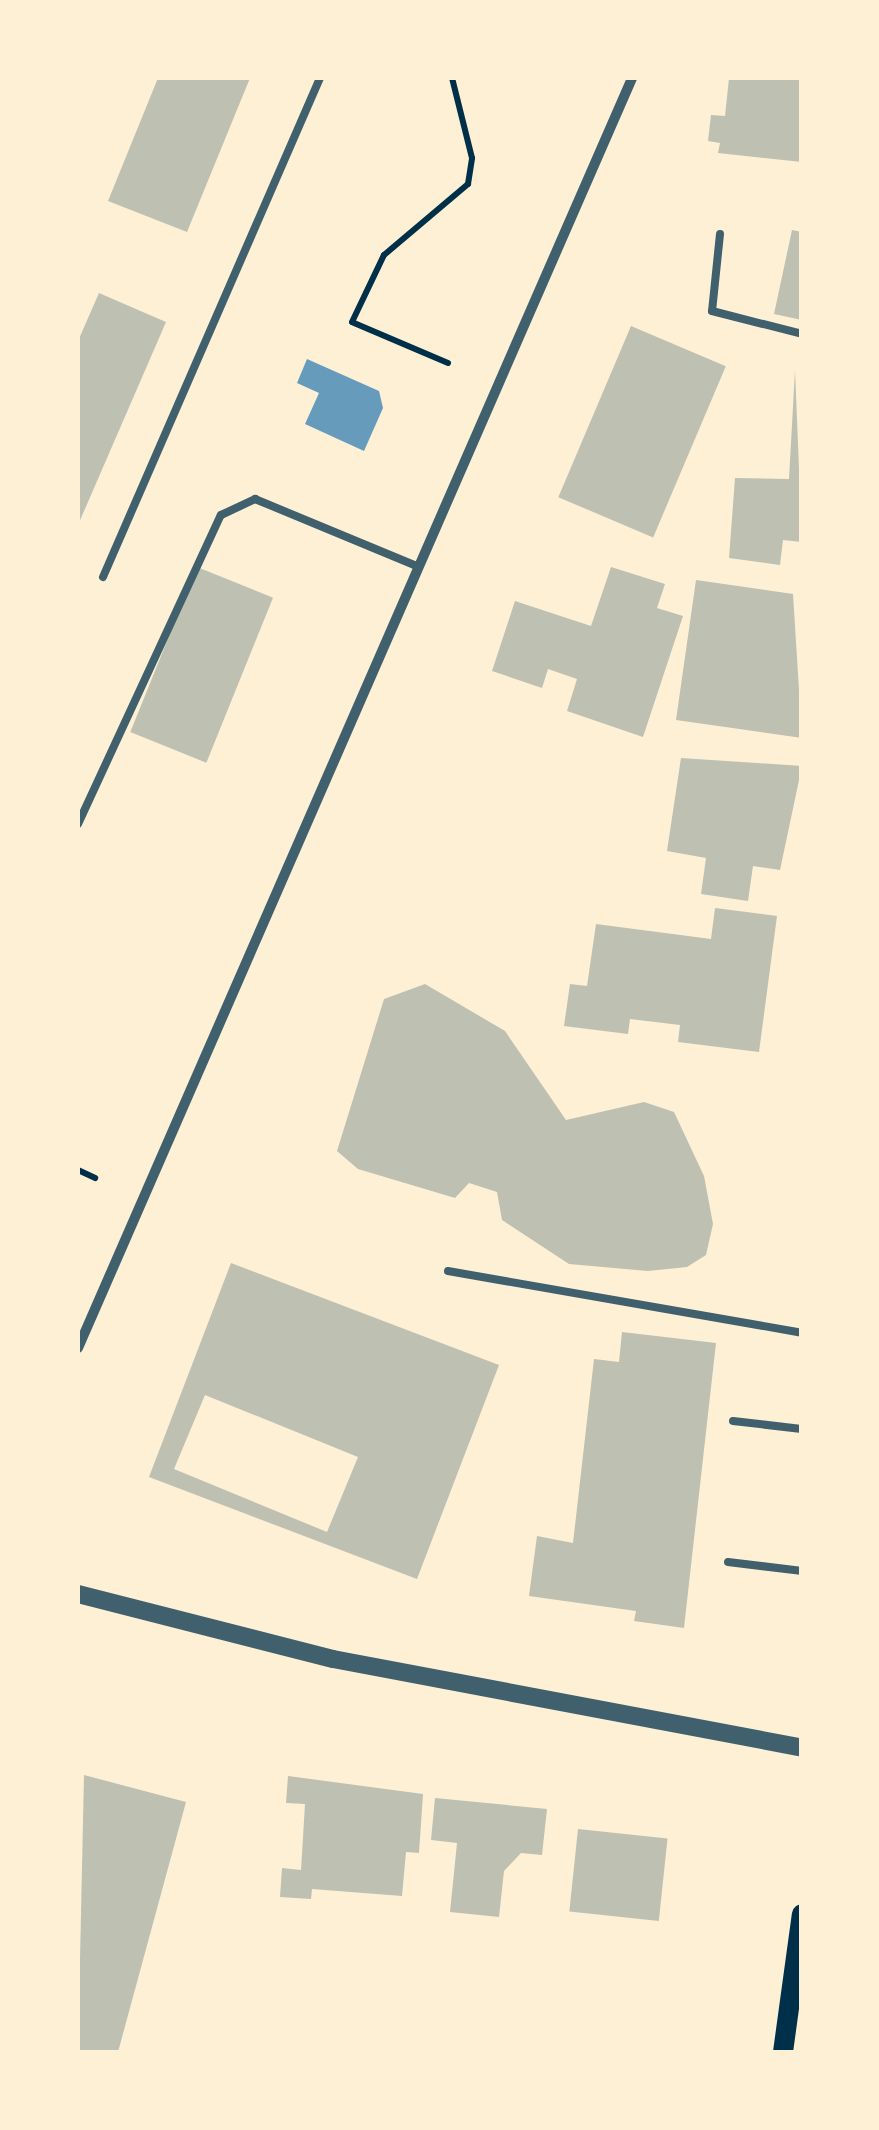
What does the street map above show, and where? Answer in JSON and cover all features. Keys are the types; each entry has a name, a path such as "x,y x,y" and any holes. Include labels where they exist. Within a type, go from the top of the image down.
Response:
{"main road":[{"path":"783,2052 795,2009 802,1914"}],"street":[{"path":"78,1348 632,78"},
{"path":"78,1594 332,1659 802,1748"}],"lane":[{"path":"103,578 320,78"},
{"path":"720,234 712,311 802,334"},
{"path":"78,824 220,515 255,500 417,566"},
{"path":"448,1271 802,1333"},
{"path":"733,1421 802,1429"},
{"path":"728,1562 802,1571"}],"path":[{"path":"448,364 352,322 384,255 468,184 472,158 452,78"},
{"path":"78,1170 96,1178"}],"water":[{"path":"307,359 379,391 383,408 364,451 305,424 319,393 297,383"}],"building":[{"path":"158,78 250,78 187,232 108,201"},
{"path":"729,78 802,78 802,162 718,153 720,143 708,141 711,115 725,116"},
{"path":"792,230 802,232 802,320 774,314"},
{"path":"99,293 166,322 78,525 78,341"},
{"path":"631,326 726,366 653,537 558,497"},
{"path":"795,370 802,542 783,540 780,565 729,558 735,478 789,479"},
{"path":"197,567 273,598 206,763 130,732"},
{"path":"611,567 665,584 657,608 683,616 643,737 567,711 577,679 548,669 542,688 492,671 515,601 591,626"},
{"path":"696,580 793,594 802,738 676,720"},
{"path":"681,758 802,766 780,870 753,866 748,901 701,894 706,858 667,851"},
{"path":"715,908 777,916 759,1052 678,1042 680,1025 630,1019 628,1034 564,1026 570,984 587,986 596,924 711,939"},
{"path":"425,984 505,1031 566,1120 644,1102 674,1112 704,1176 713,1224 706,1255 687,1267 648,1271 569,1264 502,1220 497,1192 469,1183 455,1198 358,1169 337,1151 384,999"},
{"path":"231,1263 499,1365 417,1579 149,1477","holes":["205,1395 358,1457 327,1532 174,1469"]},
{"path":"622,1332 716,1343 684,1628 634,1621 636,1611 529,1596 537,1536 573,1543 594,1359 619,1362"},
{"path":"84,1775 186,1802 118,2052 78,2052"},
{"path":"288,1776 423,1794 419,1853 406,1852 402,1896 312,1889 311,1899 280,1897 282,1868 301,1870 305,1804 286,1803"},
{"path":"435,1798 547,1809 542,1855 521,1853 504,1871 499,1917 450,1912 457,1843 431,1840"},
{"path":"578,1829 668,1838 659,1921 569,1912"}]}
